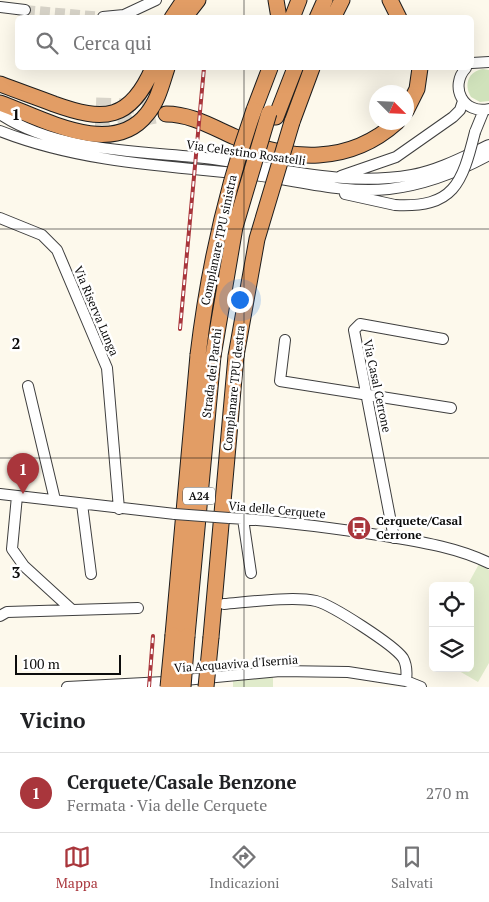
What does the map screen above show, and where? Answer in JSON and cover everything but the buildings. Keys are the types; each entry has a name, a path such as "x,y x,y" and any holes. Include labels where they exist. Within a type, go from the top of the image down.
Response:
{"highway":[{"path":"174,15 184,0"},
{"path":"186,15 198,0"},
{"path":"276,0 278,15"},
{"path":"293,15 299,0"},
{"path":"309,15 316,0"},
{"path":"318,15 325,0"},
{"path":"335,15 342,0"},
{"path":"390,0 398,15"},
{"path":"0,84 77,112 103,115 119,110 130,102 142,88 152,70"},
{"path":"0,103 86,134 108,135 130,128 146,116 157,96 166,70"},
{"name":"Complanare TPU sinistra","path":"165,685 192,636 198,355 212,263 222,215 254,110 269,70"},
{"name":"Strada dei Parchi","path":"273,115 285,70"},
{"name":"Strada dei Parchi","path":"183,687 192,636 223,356 234,235 248,178 273,115 294,70"},
{"name":"Complanare TPU destra","path":"223,356 258,233 294,117 311,70"},
{"path":"294,117 316,70"},
{"path":"410,85 412,70"},
{"path":"414,96 417,90 420,70"},
{"path":"0,77 60,97 96,105"},
{"path":"0,92 73,119 95,125"},
{"path":"372,130 349,143 329,147 303,147 266,140 191,111 166,110 191,118 258,146 288,153 314,156 337,154 359,148 386,130"},
{"path":"192,636 206,687"},
{"name":"Strada dei Parchi","path":"192,636 192,687"}],"street":[{"path":"124,15 156,0"},
{"path":"0,7 25,10"},
{"path":"480,62 489,52"},
{"path":"298,183 394,205 427,204 448,194 459,181 464,170 475,132 486,109 469,106 463,101 457,85 459,76 464,70"},
{"path":"324,177 343,176 396,157 453,117 463,101"},
{"name":"Via Celestino Rosatelli","path":"0,114 16,125 57,138 106,148 214,160 324,177 349,179 413,175 453,162 489,145"},
{"name":"Via Celestino Rosatelli","path":"0,131 50,147 109,160 200,172 246,174 336,189 389,189 458,171 489,156"},
{"name":"Via Riserva Lunga","path":"0,218 42,235 57,250 107,368 119,509"},
{"name":"Via Casal Cerrone","path":"394,538 354,334 358,325 443,339"},
{"path":"285,340 280,381 366,393 451,408"},
{"path":"28,386 55,500"},
{"name":"Via delle Cerquete","path":"0,494 119,509 299,522 454,550 489,563"},
{"path":"17,496 11,539 13,552 24,566 71,609"},
{"path":"82,504 91,574"},
{"path":"242,519 251,573"},
{"path":"224,604 310,600 324,604 373,634 398,654 405,664 406,681"},
{"path":"0,616 7,612 138,608"},
{"name":"Via Acquaviva d'Isernia","path":"67,687 165,685 280,672 348,672 406,681 421,687"}],"green space":[{"path":"483,69 489,70 489,101 480,102 471,97 468,83 474,72"},
{"path":"479,564 489,570 489,663 478,682 461,672 474,672 474,582 469,582"},
{"path":"273,677 273,687 233,687 233,678"}],"tunnel":[{"path":"25,10 81,15"},
{"path":"96,105 162,107"},
{"path":"95,125 109,125 166,114"}],"railway":[{"path":"180,329 204,70"},
{"path":"149,687 153,636"}],"place":[{"name":"Cerquete/Casale Benzone","path":"23,494"},
{"name":"Cerquete/Casal Cerrone","path":"359,528"}]}
